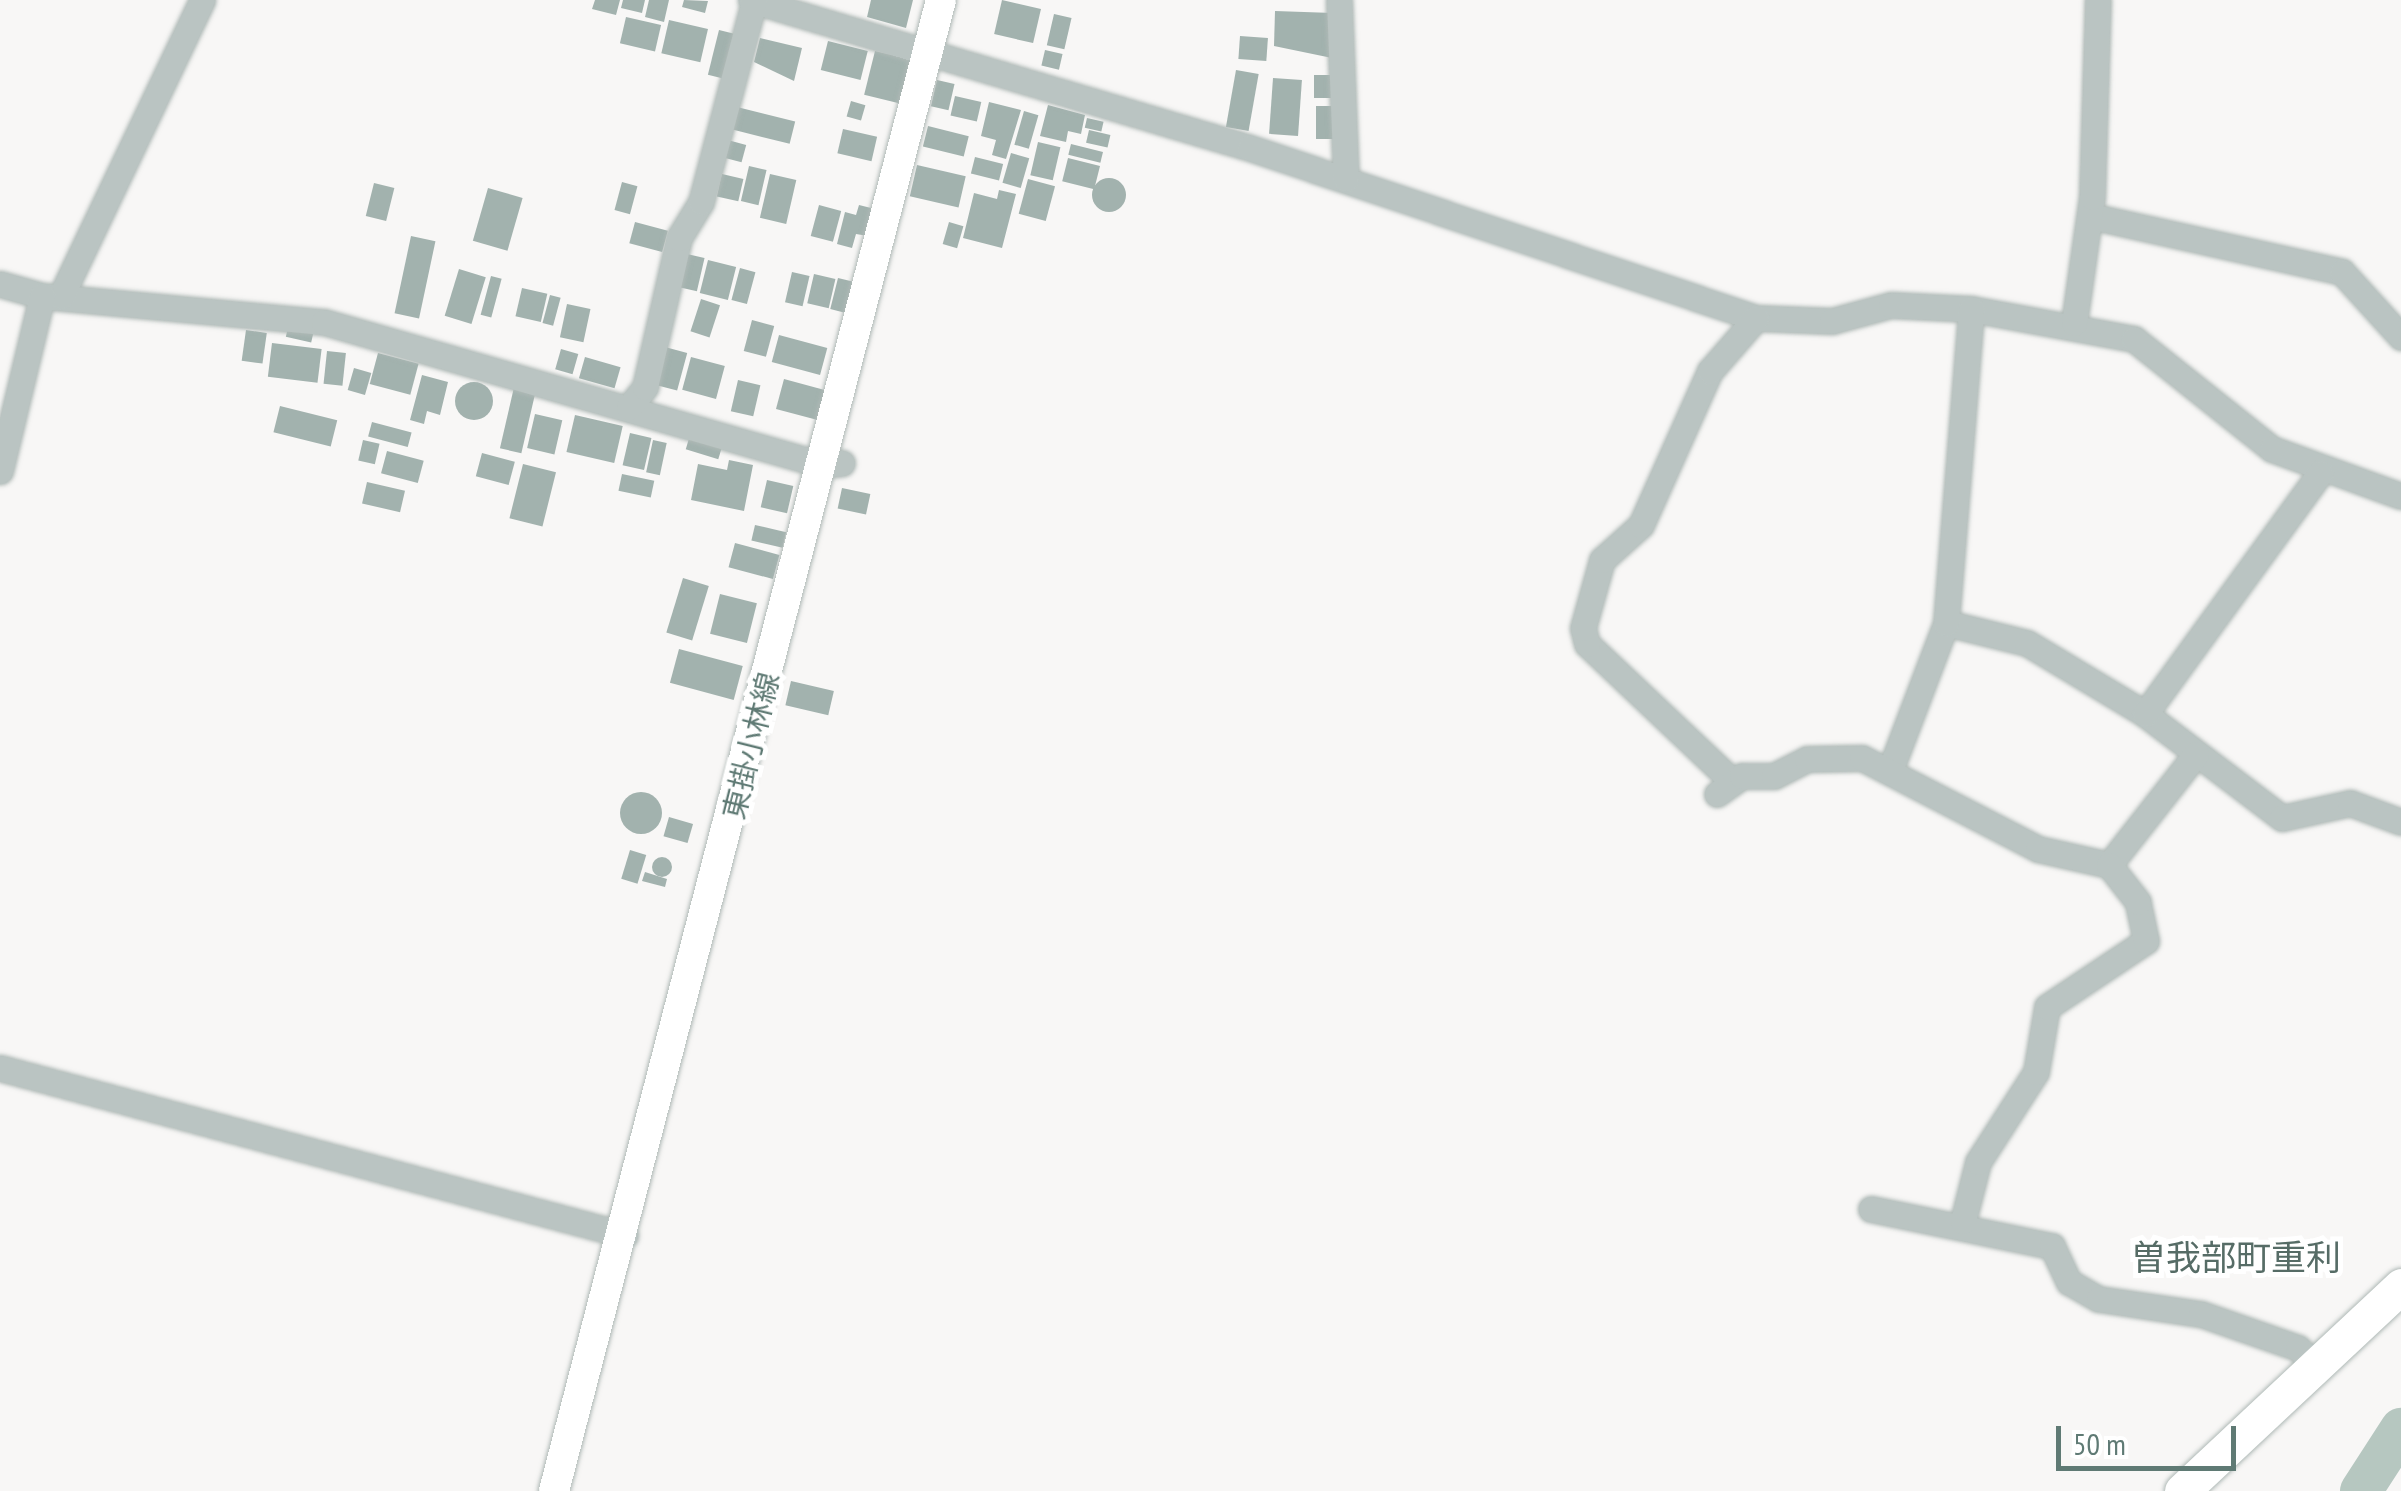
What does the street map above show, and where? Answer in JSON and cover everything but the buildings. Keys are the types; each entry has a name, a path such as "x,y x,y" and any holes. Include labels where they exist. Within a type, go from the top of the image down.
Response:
{"highway":[{"path":"2182,1491 2401,1286"}],"main road":[{"name":"東掛小林線","path":"554,1491 832,464 941,0"}],"street":[{"path":"0,472 52,296 202,0"},
{"path":"629,406 646,387 679,238 700,202 752,0 1346,179 1756,318 1832,321 1891,305 1971,309 2074,324 2134,340 2227,418 2320,473 2401,496"},
{"path":"1339,0 1346,179"},
{"path":"2074,324 2090,216 2098,0"},
{"path":"2090,216 2342,272 2401,337"},
{"path":"0,284 52,296 306,318 832,464"},
{"path":"1891,768 1946,623 1971,309"},
{"path":"1756,318 1710,371 1641,525 1602,560 1582,628 1587,644 1725,788 1838,754 1891,768 2038,849 2109,865 2138,902 2146,941 2047,1006 2036,1072 1978,1162 1963,1221 1951,1228 1871,1208"},
{"path":"2145,714 2320,473"},
{"path":"1946,623 2027,643 2145,714 2282,818 2350,804 2401,822"},
{"path":"2109,865 2196,754"},
{"path":"0,1068 626,1234"},
{"path":"1963,1221 2052,1246 2069,1282 2099,1298 2202,1314 2298,1348 2316,1366"}],"waterway":[{"path":"2361,1491 2401,1429"}],"district":[{"name":"曽我部町重利","path":"2236,1257"}]}
